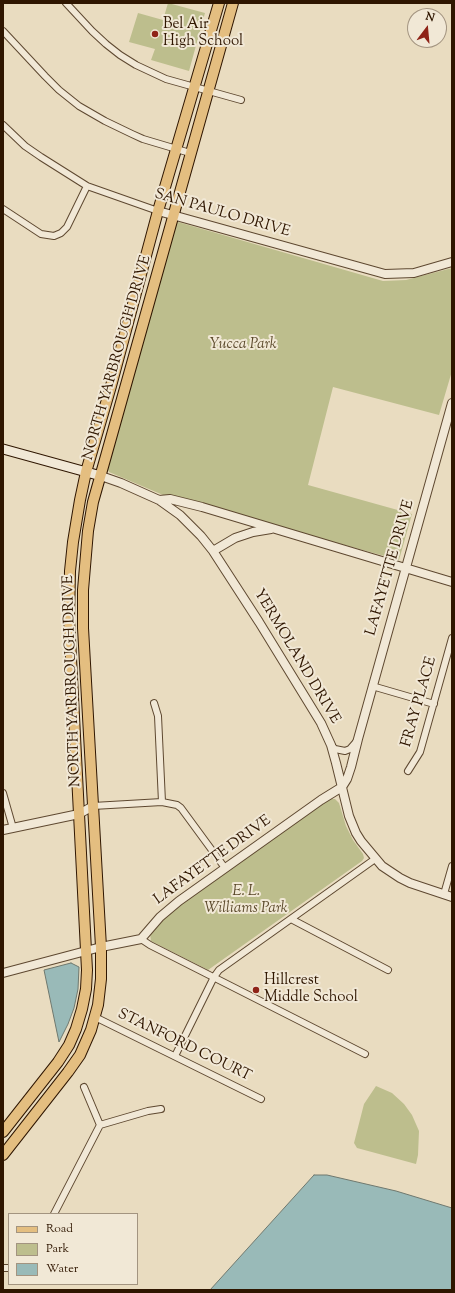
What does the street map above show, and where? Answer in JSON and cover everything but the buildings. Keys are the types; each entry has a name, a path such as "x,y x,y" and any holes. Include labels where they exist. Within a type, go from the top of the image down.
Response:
{"main road":[{"name":"NORTH YARBROUGH DRIVE","path":"3,1132 58,1062 69,1045 82,1009 86,989 88,970 69,619 71,567 76,521 86,472 158,212 219,3"},
{"name":"NORTH YARBROUGH DRIVE","path":"3,1155 72,1067 86,1043 95,1017 101,979 101,948 83,628 84,568 90,518 154,282 233,3"},
{"path":"140,278 154,282"},
{"path":"3,449 101,476"},
{"path":"71,567 84,568"}],"street":[{"path":"66,3 92,31 120,55 150,72 241,100"},
{"path":"3,31 59,90 79,106 132,134 190,153"},
{"name":"SAN PAULO DRIVE","path":"3,125 25,146 87,186 158,212 385,274 414,273 452,262"},
{"path":"3,209 41,234 46,236 54,236 61,233 67,227 87,186"},
{"name":"LAFAYETTE DRIVE","path":"141,938 160,917 184,897 321,800 342,787 347,779 452,403"},
{"path":"101,476 159,500 170,499 258,523 271,529 452,582"},
{"name":"YERMOLAND DRIVE","path":"159,500 188,522 213,551 311,705 331,745 347,810 356,833 366,849 388,871 400,878 448,896"},
{"path":"213,551 244,534 271,529"},
{"name":"FRAY PLACE","path":"408,771 420,752 452,638"},
{"path":"372,686 434,704"},
{"path":"154,703 158,716 162,802"},
{"path":"331,745 341,751 347,750 350,749 358,739"},
{"path":"3,793 13,828"},
{"path":"3,830 79,814 93,806 162,802 173,803 181,808 226,868"},
{"path":"175,1056 214,977 219,970 375,859"},
{"path":"448,896 452,866"},
{"path":"290,920 388,970"},
{"path":"3,973 141,938 150,945 365,1054"},
{"name":"STANFORD COURT","path":"95,1017 261,1099"},
{"path":"84,1087 100,1125"},
{"path":"55,1213 100,1125 148,1111 161,1109"}],"green space":[{"path":"168,3 205,13 189,71 151,60 155,49 129,42 138,13 163,20"},
{"name":"Yucca Park","path":"178,222 383,281 406,280 452,268 452,371 439,415 333,387 308,485 412,514 399,560 163,495 109,472 106,466 173,226"},
{"name":"E. L. Williams Park","path":"327,799 335,799 339,803 346,826 353,840 363,854 364,858 362,861 208,970 151,941 150,934 157,924 168,914"},
{"path":"376,1086 392,1093 404,1104 412,1115 419,1131 416,1164 357,1148 354,1143 364,1104"}],"water":[{"path":"71,963 79,967 78,989 74,1008 59,1042 44,970"},
{"path":"314,1175 327,1175 396,1191 452,1208 452,1290 210,1290"}],"place":[{"name":"Bel Air High School","path":"155,34"},
{"name":"Hillcrest Middle School","path":"256,990"}]}
